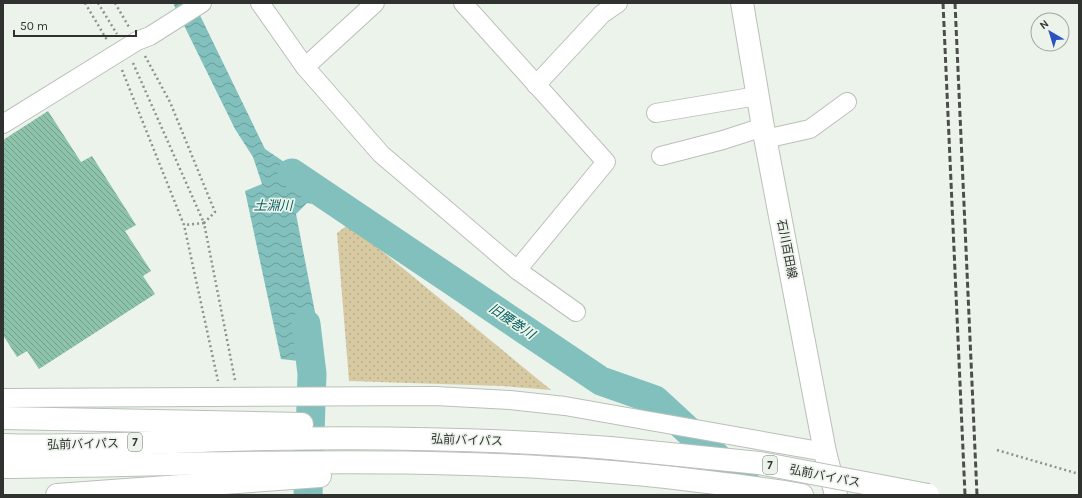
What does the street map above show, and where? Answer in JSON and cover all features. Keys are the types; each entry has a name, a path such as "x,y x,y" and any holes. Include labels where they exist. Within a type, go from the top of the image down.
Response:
{"main road":[{"name":"石川百田線","path":"742,3 764,133 826,452 836,495"},
{"path":"3,418 267,431"},
{"name":"弘前バイパス","path":"3,445 267,431 354,431 422,438 526,442 610,448 758,463 928,495"},
{"name":"弘前バイパス","path":"3,468 269,471 469,463 565,468 649,475 777,490 802,495"},
{"path":"58,495 269,471"}],"street":[{"path":"3,124 202,3"},
{"path":"260,3 305,67 381,154 516,270 576,312"},
{"path":"305,67 375,3"},
{"path":"463,3 606,162 516,270"},
{"path":"536,85 602,14 618,3"},
{"path":"656,113 757,96"},
{"path":"661,156 723,140 764,133 810,130 847,102"},
{"path":"3,398 263,398 435,396 510,400 565,406 826,452"}],"path":[{"path":"85,3 132,45 184,225 219,386"},
{"path":"98,3 132,45 170,102 215,212 204,222 184,225"},
{"path":"115,3 204,222 235,380"},
{"path":"997,450 1079,474"}],"shaded area":[{"path":"349,224 551,390 502,386 349,381 337,233"}],"water":[{"name":"土淵川","path":"173,3 194,3 265,149 305,176 337,207 307,203 296,214 325,364 281,359 245,191 262,184 253,157 235,129"}],"building":[{"path":"48,111 81,162 92,156 136,225 125,231 151,271 143,276 155,294 39,369 27,351 17,357 3,335 3,140"}],"waterway":[{"name":"旧腰巻川","path":"292,173 601,381 655,400 758,495"},
{"name":"土淵川","path":"306,324 312,374 308,495"}],"railway":[{"path":"943,3 965,495"},
{"path":"955,3 977,495"}]}
